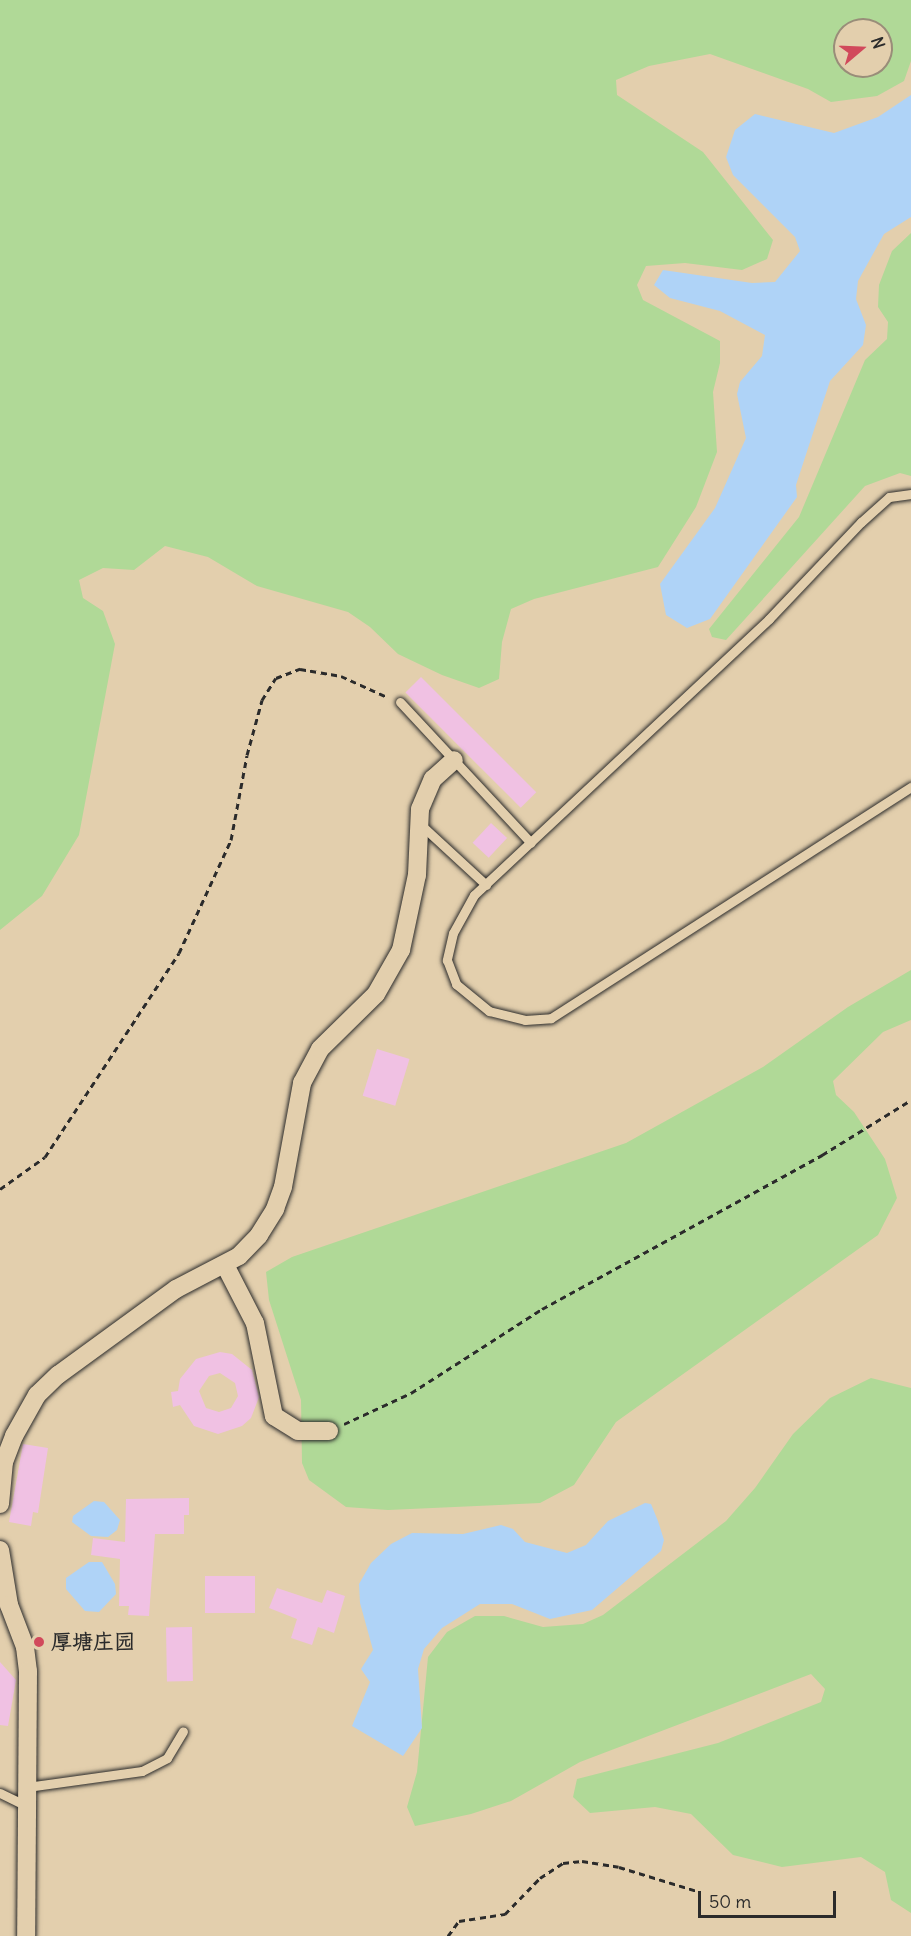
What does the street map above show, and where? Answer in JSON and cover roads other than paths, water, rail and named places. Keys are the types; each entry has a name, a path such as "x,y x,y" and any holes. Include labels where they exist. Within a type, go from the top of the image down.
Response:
{"street":[{"path":"0,1504 4,1462 14,1436 37,1395 176,1289 225,1265 259,1235 275,1209 302,1083 320,1049 376,994 402,950 417,875 420,824 426,791 454,760"},
{"path":"225,1265 255,1323 274,1416 298,1431 329,1431"},
{"path":"0,1550 1,1572 28,1671 26,1936"}],"lane":[{"path":"911,494 889,497 861,522 769,619 474,896 453,933 447,960 456,984 489,1011 525,1020 551,1018 911,787"},
{"path":"400,702 531,843"},
{"path":"420,824 486,885"},
{"path":"27,1787 142,1771 167,1758 183,1731"},
{"path":"0,1793 27,1806"}],"water":[{"path":"911,95 911,217 884,234 858,281 856,299 866,325 863,345 830,381 796,485 797,497 710,619 687,628 666,615 660,584 715,508 746,438 737,394 740,382 762,356 765,335 720,311 670,298 654,285 663,270 752,283 775,282 800,251 795,237 733,175 726,157 735,130 755,114 834,133 878,117"},
{"path":"94,1501 104,1502 120,1520 117,1530 108,1537 91,1536 72,1522 73,1516"},
{"path":"645,1503 651,1504 658,1521 664,1540 661,1551 592,1610 550,1619 512,1604 480,1604 442,1628 424,1649 418,1669 422,1728 403,1756 352,1726 370,1682 361,1669 373,1650 360,1603 359,1584 371,1563 391,1544 412,1533 463,1534 501,1525 513,1529 525,1542 567,1553 586,1545 608,1521"},
{"path":"89,1562 102,1562 115,1584 116,1594 99,1612 85,1611 66,1589 66,1578"}],"place":[{"name":"厚塘庄园","path":"39,1642"}]}
